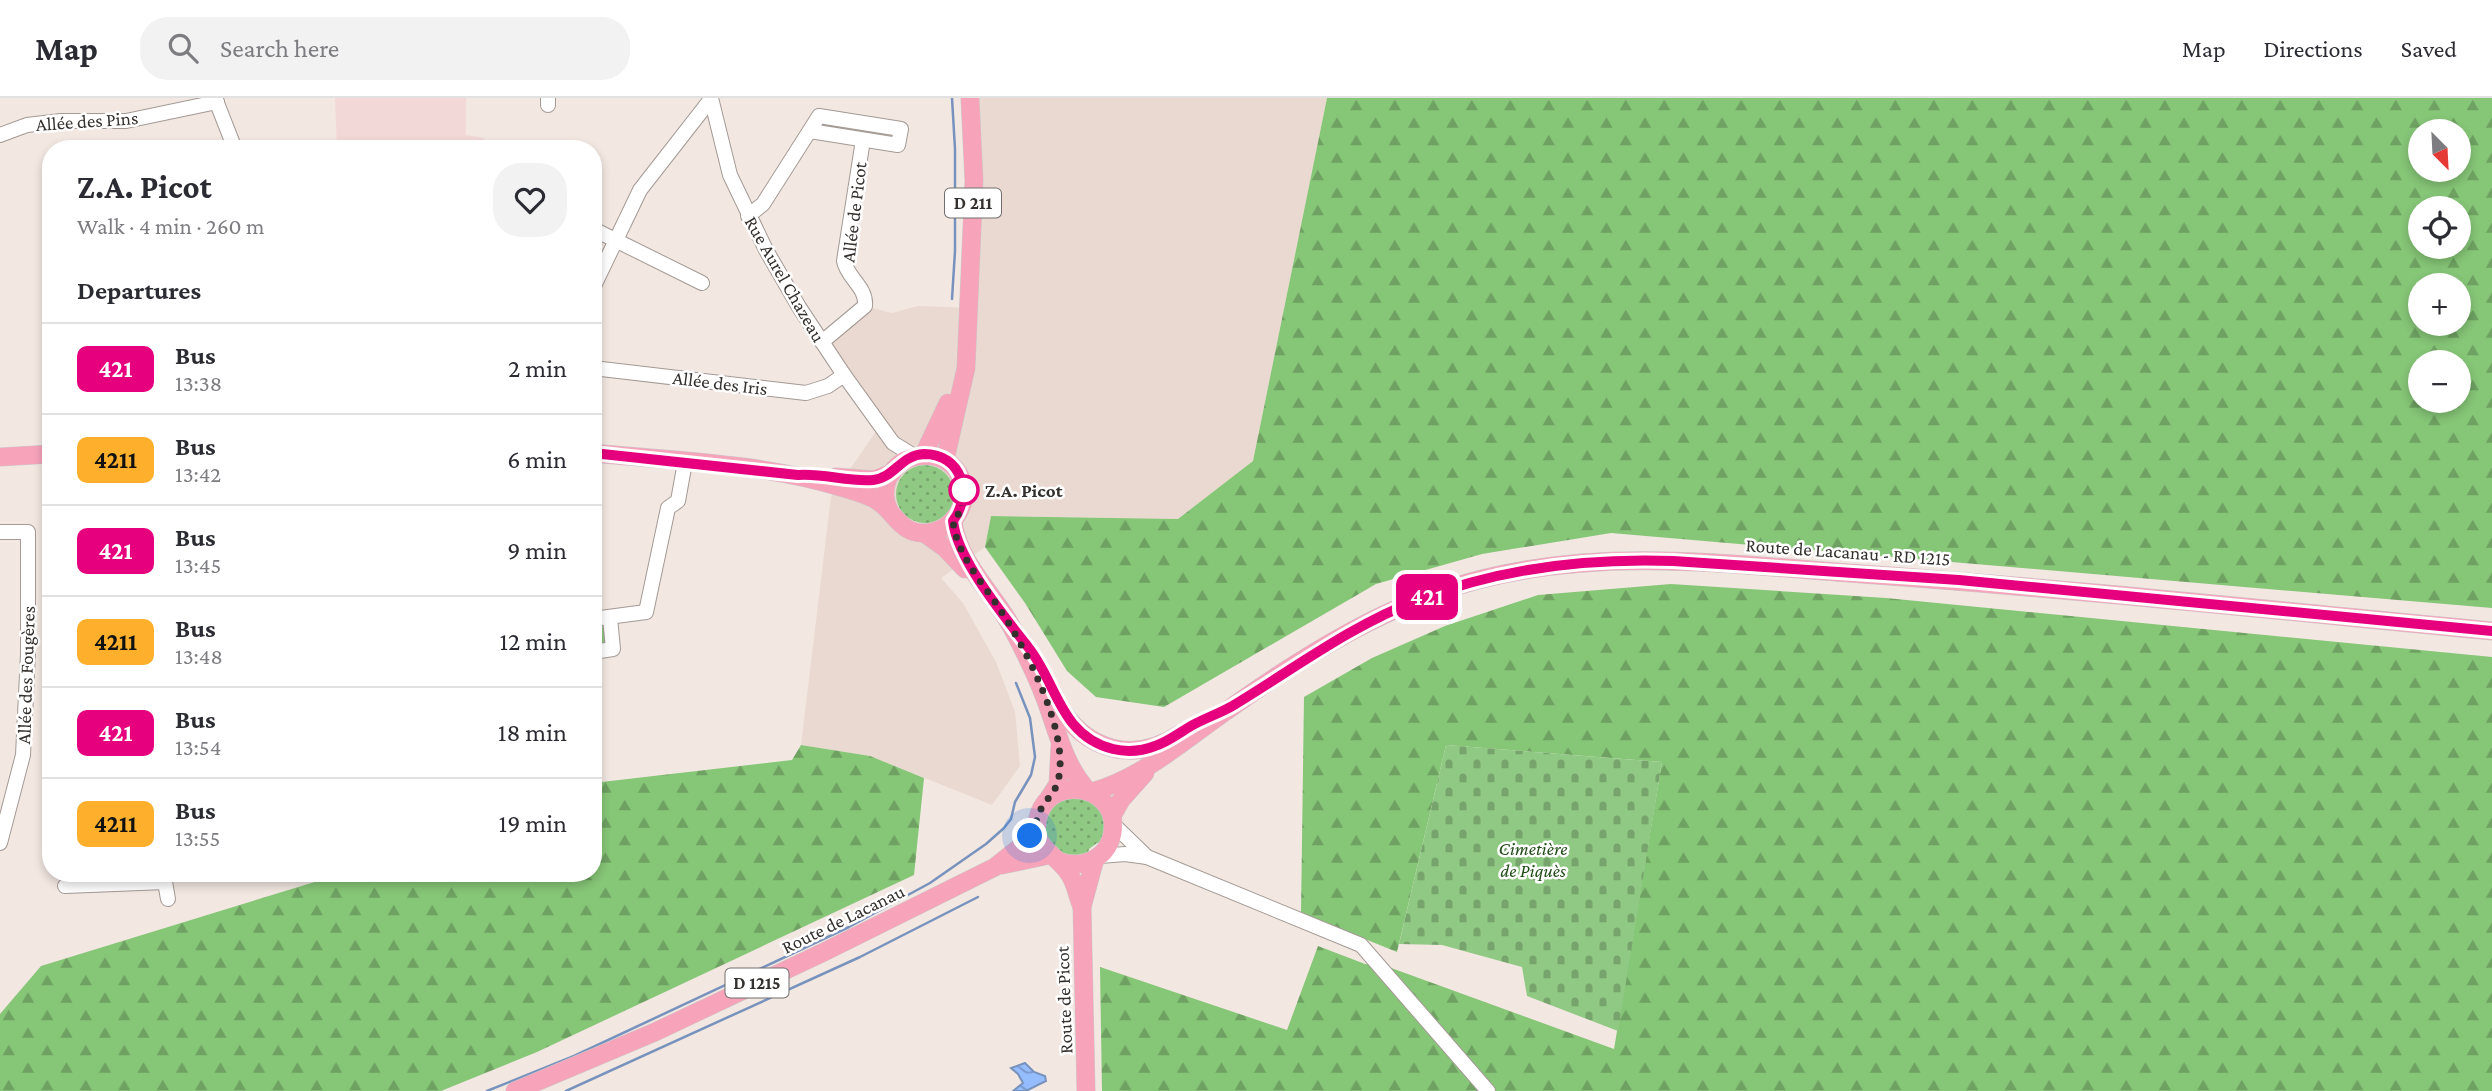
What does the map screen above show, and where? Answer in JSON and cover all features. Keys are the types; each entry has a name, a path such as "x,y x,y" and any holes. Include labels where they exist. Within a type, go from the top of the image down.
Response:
{"main road":[{"name":"D 211","path":"945,460 964,385 970,308 974,181 970,98"},
{"name":"D 211","path":"919,455 941,421 956,383 970,308"},
{"path":"602,454 798,475 871,497 888,510 899,524 908,530 924,533 945,548 988,591"},
{"path":"0,457 42,455"},
{"path":"798,475 865,480 881,478 904,460 919,455 945,460 958,473 964,490 960,512 943,528 924,533"},
{"path":"888,510 885,495 893,471"},
{"path":"953,521 957,541 1032,666 1060,743 1079,781 1102,799 1113,820"},
{"name":"Route de Lacanau - RD 1215","path":"1232,706 1354,629 1417,600 1482,579 1564,563 1626,559 1959,580 2492,631"},
{"path":"1008,622 1041,662 1065,715 1077,730 1093,742 1130,751 1153,747 1232,706"},
{"path":"1049,798 1068,789 1090,792 1129,778 1152,765 1232,706"},
{"path":"1060,743 1058,784 1043,806 1037,825 1042,846 1053,858 1077,865 1098,857 1111,840 1113,820 1122,800 1152,765"},
{"name":"D 1215","path":"996,867 1025,843 1037,825"},
{"name":"Route de Picot","path":"1082,907 1098,857"},
{"name":"D 1215","path":"996,867 1053,858"},
{"name":"Route de Picot","path":"1053,858 1071,876 1082,907 1086,1091"},
{"name":"Route de Lacanau","path":"515,1091 655,1032 996,867"}],"street":[{"name":"Rue Aurel Chazeau","path":"711,98 730,175 748,216 786,285 844,375 893,443 919,455"},
{"path":"602,270 640,190 711,98"},
{"path":"216,100 232,140"},
{"name":"Allée des Pins","path":"0,135 27,125 61,121 126,121 216,100"},
{"name":"Allée de Picot","path":"819,116 901,129 898,145 810,131 819,116"},
{"path":"748,216 763,204 810,131"},
{"name":"Allée de Picot","path":"822,342 859,312 866,300 844,261 863,139"},
{"path":"602,234 702,283"},
{"name":"Allée des Iris","path":"602,369 806,393 828,386 844,375"},
{"path":"893,443 893,471"},
{"path":"602,618 646,612 668,508 678,502 685,462"},
{"name":"Allée des Fougères","path":"0,532 28,532 28,654 23,755 1,839"},
{"path":"602,651 613,649 610,618"},
{"path":"1113,820 1147,857"},
{"path":"1098,857 1125,854 1147,857 1361,945 1383,974 1488,1091"},
{"path":"65,886 115,882"},
{"path":"166,882 168,899"}],"shaded area":[{"path":"335,98 466,98 466,135 484,138 484,140 337,140"},
{"path":"970,98 1327,98 1253,461 1179,519 991,516 985,547 941,578 963,603 996,662 1015,712 1020,766 992,805 870,756 801,745 831,497 879,427 822,342 865,306 892,313 918,306 970,308"}],"green space":[{"path":"1327,98 2492,98 2492,608 1611,533 1482,554 1376,584 1164,707 1096,697 1067,671 1025,603 985,547 991,516 1178,519 1253,461"},
{"path":"919,465 931,465 946,473 954,488 954,500 946,515 931,523 919,523 904,515 896,500 896,488 904,473"},
{"path":"1671,584 1886,598 2492,657 2492,1091 1102,1091 1100,967 1287,1030 1318,946 1365,964 1383,965 1614,1049 1662,762 1446,745 1397,952 1301,913 1304,697 1372,658 1445,626 1538,595"},
{"path":"605,621 605,645 602,646 602,622"},
{"path":"801,745 870,756 924,778 914,875 537,1052 441,1091 0,1091 0,1014 41,966 315,882 602,882 602,782 792,760"},
{"name":"Cimetière de Piquès","path":"1446,745 1662,762 1618,1031 1527,996 1522,967 1442,945 1399,944"},
{"path":"1072,795 1092,800 1105,815 1104,842 1089,849 1087,857 1062,854 1047,838 1046,821 1050,809"}],"water":[{"path":"1025,1063 1034,1072 1045,1076 1046,1081 1026,1091 1013,1091 1023,1083 1011,1068"}],"waterway":[{"path":"952,98 955,251 952,299"},
{"path":"487,1091 574,1056 849,927 930,883 986,844 1011,819 1015,802 1031,775 1035,757 1030,718 1016,683"},
{"path":"566,1091 860,957 978,897"}],"bus line":[{"name":"421","path":"602,454 857,480 881,478 892,473 904,460 914,456 924,454 945,460 958,473 964,490 960,512 953,521 957,541 1008,622 1041,662 1065,715 1077,730 1093,742 1130,751 1153,747 1173,738 1190,726 1232,706 1354,629 1417,600 1482,579 1564,563 1626,559 1673,561 1959,580 2492,631"}],"place":[{"name":"Z.A. Picot","path":"964,490"}],"route":[{"path":"964,490 960,512 953,521 957,541 1032,666 1060,743 1058,784 1038,815 1037,825 1030,836"}]}
